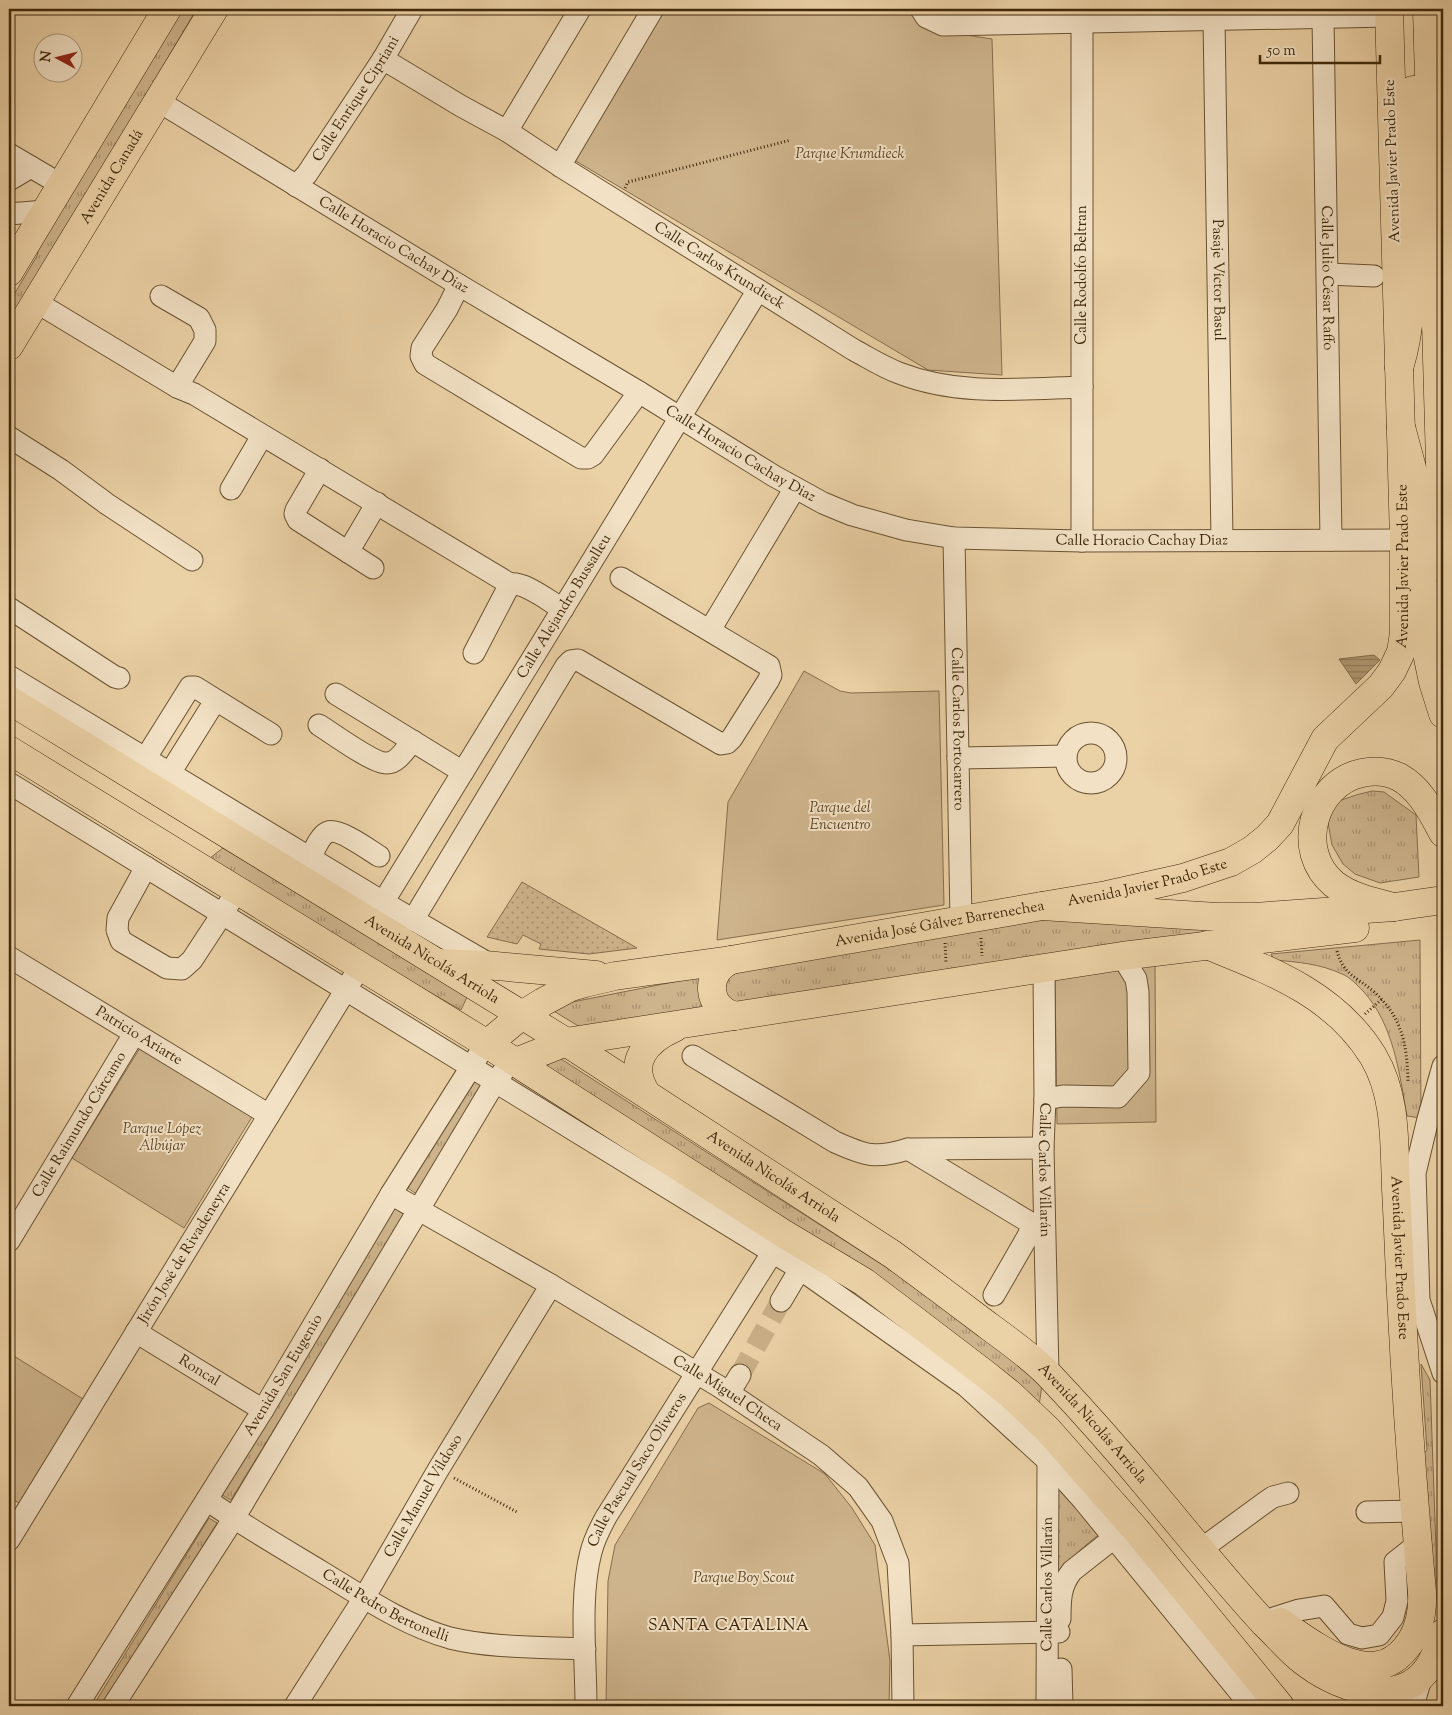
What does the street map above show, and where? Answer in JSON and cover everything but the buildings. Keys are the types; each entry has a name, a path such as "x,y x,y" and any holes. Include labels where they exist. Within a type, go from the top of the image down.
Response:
{"main road":[{"path":"9,272 60,184 167,9"},
{"path":"1399,368 1410,325 1409,166 1411,117 1425,9"},
{"path":"1425,9 1443,567"},
{"name":"Avenida Canadá","path":"9,346 210,12"},
{"name":"Avenida Javier Prado Este","path":"1042,906 1107,895 1199,874 1232,862 1252,850 1267,838 1285,815 1318,748 1325,739 1381,686 1397,661 1403,644 1404,633 1404,540 1389,12"},
{"path":"1402,427 1412,468 1418,510 1428,658 1443,714"},
{"name":"Avenida Nicolás Arriola","path":"9,700 60,719 187,810 223,832 377,912 437,963 646,1093 892,1254 933,1284 1048,1373 1126,1461 1239,1595 1267,1618 1301,1660 1353,1696 1370,1690 1392,1690 1409,1685 1422,1675 1432,1662 1443,1633"},
{"path":"9,750 488,1044 778,1244 864,1282 1010,1394 1052,1450 1125,1534 1226,1641 1280,1706"},
{"path":"1400,912 1346,892 1334,884 1323,872 1316,856 1312,832 1316,815 1327,794 1341,781 1358,774 1379,771 1393,774 1419,794 1443,833"},
{"path":"161,844 174,841 184,832 188,817 187,810"},
{"path":"200,867 198,856 202,844 211,835 223,832"},
{"name":"Avenida José Gálvez Barrenechea","path":"516,1062 566,1042 1122,956 1335,930 1443,900"},
{"name":"Avenida José Gálvez Barrenechea","path":"488,1044 522,1015 571,987 615,976 731,960 1042,906 1216,917 1400,912 1443,919"},
{"name":"Avenida Javier Prado Este","path":"1207,945 1274,973 1316,996 1342,1018 1358,1035 1373,1057 1386,1085 1393,1126 1406,1377 1422,1612 1414,1637 1397,1658 1384,1665"},
{"path":"731,960 717,970 713,979 712,990 715,1001 721,1009 735,1016"},
{"path":"437,963 615,976"},
{"path":"646,1093 638,1074 639,1061 643,1051 660,1035 684,1023"},
{"path":"864,1282 877,1284 888,1278 894,1267 892,1254"},
{"path":"909,1316 907,1306 911,1292 924,1284 933,1284"},
{"path":"1052,1450 1063,1436 1071,1434 1086,1436 1126,1461"},
{"path":"1226,1641 1239,1646 1252,1642 1267,1618 1314,1645 1349,1662 1366,1667 1384,1665"}],"street":[{"name":"Calle Enrique Cipriani","path":"296,186 383,59 412,9"},
{"path":"507,131 580,9"},
{"path":"560,166 653,9"},
{"path":"921,9 926,17 944,25 1082,16 1214,20 1323,17 1389,12"},
{"name":"Calle Rodolfo Beltran","path":"1082,16 1082,541"},
{"name":"Calle Julio César Raffo","path":"1323,17 1331,540"},
{"name":"Pasaje Víctor Basul","path":"1214,20 1222,540"},
{"name":"Calle Carlos Krundieck","path":"383,59 507,131 854,350 898,373 944,386 989,391 1082,387"},
{"name":"Calle Horacio Cachay Diaz","path":"158,101 795,488 852,515 906,530 954,538 1082,541 1404,540"},
{"path":"9,154 60,184"},
{"path":"9,180 31,167"},
{"path":"9,214 45,211"},
{"path":"1328,274 1374,276"},
{"path":"459,285 447,309 422,348 425,364 581,458 593,456 639,392"},
{"name":"Calle Alejandro Bussalleu","path":"377,912 758,290"},
{"path":"161,296 199,318 206,330 205,341 177,387"},
{"path":"36,302 177,387 194,394 510,584 516,583 528,588 563,609"},
{"path":"231,489 262,436"},
{"path":"9,437 192,560"},
{"path":"320,469 295,514 298,520 373,568"},
{"path":"710,630 795,488"},
{"path":"348,552 377,504"},
{"name":"Calle Carlos Portocarrero","path":"954,538 961,920"},
{"path":"413,920 566,666 571,661 578,660 721,744 727,743 732,738 768,681 771,675 769,666 621,578"},
{"path":"474,654 510,584"},
{"path":"9,608 119,678"},
{"name":"Avenida Nicolás Arriola","path":"9,676 60,719 145,758 170,773 310,859 377,912 413,920 493,966"},
{"path":"145,758 190,687 195,688 271,734"},
{"path":"336,694 463,772"},
{"path":"170,773 215,701"},
{"path":"319,725 375,760 387,764 396,760 413,741"},
{"path":"958,758 1066,756"},
{"path":"9,783 495,1082 778,1244 800,1269 966,1386 1052,1450"},
{"path":"310,859 327,832 346,836 378,856"},
{"path":"146,867 118,918 117,930 121,941 167,968 182,969 192,960 237,890"},
{"path":"1045,1099 1063,1096 1118,1098 1139,1073 1137,985 1136,979 1122,956"},
{"name":"Patricio Ariarte","path":"9,958 269,1115"},
{"name":"Jirón José de Rivadeneyra","path":"9,1540 361,966"},
{"name":"Calle Carlos Villarán","path":"1044,968 1045,1099 1043,1148 1048,1373"},
{"name":"Calle Raimundo Cárcamo","path":"9,1241 134,1034"},
{"name":"Avenida San Eugenio","path":"77,1706 263,1410 391,1194 470,1067 488,1044"},
{"path":"693,1056 835,1142 857,1152 882,1155 908,1148 1043,1148"},
{"name":"Avenida San Eugenio","path":"113,1706 234,1518 495,1082 516,1062"},
{"path":"1443,1066 1428,1119 1416,1173 1419,1300 1443,1373"},
{"path":"908,1148 1029,1222 1031,1228 1028,1236 994,1295"},
{"name":"Calle Miguel Checa","path":"391,1194 551,1285 696,1373 820,1455 858,1487 882,1521 898,1562 902,1635 902,1706"},
{"name":"Calle Pascual Saco Oliveros","path":"586,1706 586,1576 598,1533 606,1517 778,1244"},
{"path":"781,1301 800,1269"},
{"name":"Calle Manuel Vildoso","path":"295,1706 364,1598 438,1470 551,1285"},
{"name":"Roncal","path":"136,1332 263,1410"},
{"path":"729,1394 740,1375"},
{"name":"Calle Carlos Villarán","path":"1047,1706 1053,1632 1052,1450"},
{"path":"1200,1550 1273,1497 1288,1493"},
{"name":"Calle Pedro Bertonelli","path":"206,1500 364,1598 395,1616 425,1629 474,1643 586,1649"},
{"path":"1368,1512 1415,1511"},
{"path":"1125,1534 1252,1706"},
{"name":"Calle Carlos Villarán","path":"1062,1706 1053,1632 1062,1587 1072,1571 1125,1534"},
{"path":"1384,1665 1397,1601 1395,1562 1418,1544"},
{"path":"1267,1618 1324,1606 1348,1634 1362,1638 1379,1635 1394,1617"},
{"path":"902,1635 1053,1632"},
{"path":"1413,1706 1422,1675"}],"path":[{"path":"617,202 628,182 791,140"},
{"path":"1335,930 1336,951 1339,961 1347,971 1382,999"},
{"path":"438,1470 517,1512"}],"green space":[{"path":"173,9 193,9 193,15 9,327 9,303 37,256 43,231"},
{"name":"Parque Krumdieck","path":"660,9 912,9 933,30 992,39 1002,375 928,370 569,157"},
{"name":"Parque del Encuentro","path":"804,671 840,691 851,693 939,691 944,905 717,940 728,802"},
{"path":"1372,791 1384,792 1416,815 1419,877 1380,883 1355,874 1343,864 1332,845 1328,823 1336,802"},
{"path":"223,848 468,995 461,1010 210,867 210,858"},
{"path":"522,882 637,948 589,954 539,949 541,944 523,935 517,944 487,937"},
{"path":"1081,913 1242,933 585,1030 547,1007 982,921"},
{"path":"1420,940 1421,1118 1407,1116 1394,1050 1382,1019 1363,991 1348,977 1334,971 1309,964 1274,960 1271,954"},
{"path":"1155,965 1156,1122 1057,1124 1055,978"},
{"name":"Parque López Albújar","path":"140,1048 252,1117 184,1228 72,1158"},
{"path":"558,1057 953,1310 1042,1385 1038,1413 543,1069"},
{"path":"476,1076 487,1083 418,1195 408,1188"},
{"path":"392,1207 405,1215 231,1500 217,1492"},
{"path":"9,1353 83,1399 19,1503 9,1497"},
{"path":"1421,1364 1430,1380 1436,1596 1426,1639 1409,1664 1386,1676 1410,1658 1420,1458 1427,1450"},
{"name":"Parque Boy Scout","path":"709,1403 825,1474 852,1508 875,1545 890,1661 889,1706 606,1706 608,1581 615,1545 698,1408"},
{"path":"1051,1477 1102,1533 1077,1554 1055,1578"},
{"path":"209,1518 217,1523 104,1706 93,1706"}],"shaded area":[{"path":"1374,655 1380,660 1356,684 1339,659"}],"tunnel":[{"path":"740,1375 781,1301"}],"district":[{"name":"SANTA CATALINA","path":"729,1626"}]}
